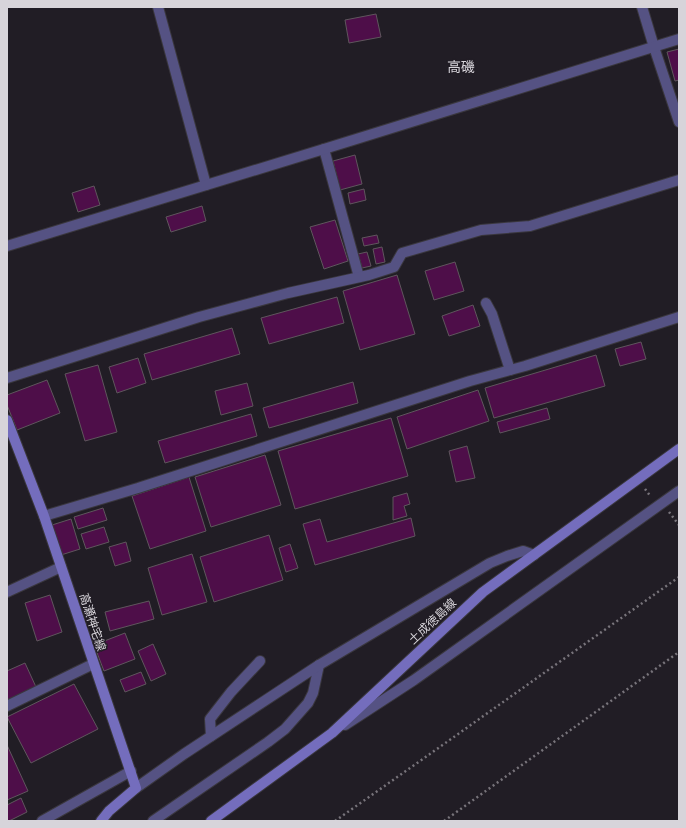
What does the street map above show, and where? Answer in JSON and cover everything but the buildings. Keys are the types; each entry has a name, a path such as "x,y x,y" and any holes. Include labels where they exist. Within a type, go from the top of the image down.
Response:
{"main road":[{"name":"高瀬神宅線","path":"7,420 44,516 136,788"},
{"name":"土成徳島線","path":"211,821 332,733 483,592 679,449"},
{"path":"101,821 109,811 136,788"}],"street":[{"path":"158,7 206,185"},
{"path":"642,7 679,122"},
{"path":"7,246 679,39"},
{"path":"324,149 359,277"},
{"path":"7,378 199,317 394,267 402,253 481,230 530,226 679,180"},
{"path":"486,303 492,314 510,370"},
{"path":"44,516 160,481 470,381 679,317"},
{"path":"332,733 414,680 679,491"},
{"path":"136,788 211,736 319,665 490,563 523,551 534,555"},
{"path":"7,592 61,567"},
{"path":"211,736 210,719 231,692 260,661"},
{"path":"7,706 93,664"},
{"path":"153,821 285,729 308,703 313,693 319,665"},
{"path":"42,821 131,771"}],"path":[{"path":"335,821 679,577"},
{"path":"444,821 679,652"}],"district":[{"name":"高磯","path":"461,67"}]}
